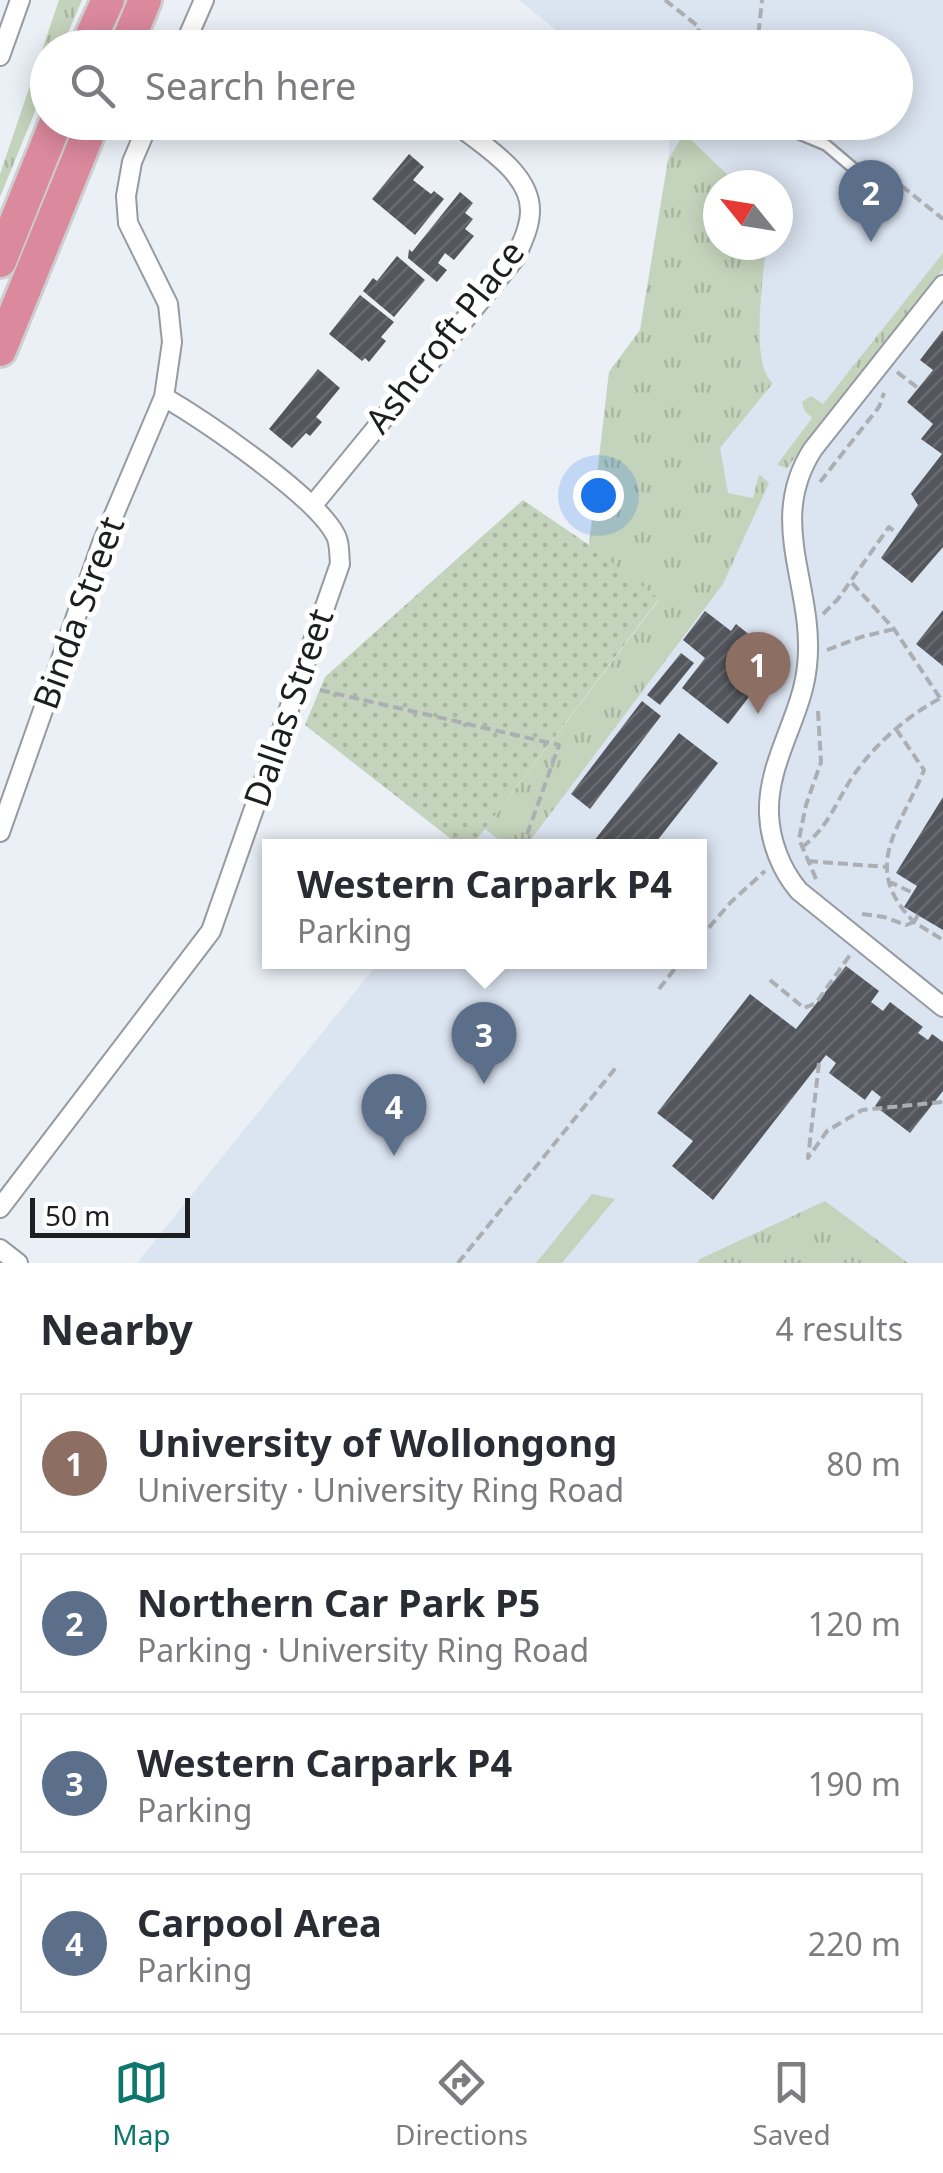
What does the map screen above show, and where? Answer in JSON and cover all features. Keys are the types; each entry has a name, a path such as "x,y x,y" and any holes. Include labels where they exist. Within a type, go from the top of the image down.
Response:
{"highway":[{"path":"94,30 108,0"},
{"path":"132,30 144,0"},
{"path":"0,260 49,140"},
{"path":"0,350 87,140"}],"street":[{"path":"0,56 20,0"},
{"path":"191,30 204,0"},
{"name":"Binda Street","path":"0,832 102,543 164,397 172,321 168,304 128,223 126,196 132,162 142,140"},
{"name":"Ashcroft Place","path":"313,505 516,257 530,209 524,188 512,171 475,140"},
{"path":"943,285 813,449 798,474 790,524 806,617 808,664 798,706 775,767 769,811 775,847 799,891 943,1007"},
{"name":"Dallas Street","path":"0,1208 211,931 340,564 337,536 313,505 164,397"},
{"path":"0,1248 18,1263"}],"lane":[{"path":"812,140 826,146 866,178"}],"path":[{"path":"665,0 699,30"},
{"path":"759,30 762,0"},
{"path":"810,494 879,407 900,360"},
{"path":"894,369 918,388"},
{"path":"815,604 818,620 888,527 898,534"},
{"path":"819,706 821,762 806,805 799,839 802,847 820,834 854,774 896,729 941,698 894,630 850,582"},
{"path":"822,652 860,637 894,630"},
{"path":"320,690 558,746 525,839"},
{"path":"896,729 924,770 887,850 888,881 896,903 914,922 943,940"},
{"path":"808,861 886,866"},
{"path":"707,930 768,868"},
{"path":"888,881 913,892"},
{"path":"854,915 884,916 906,926 918,916"},
{"path":"770,980 804,1008 816,1004 850,956"},
{"path":"659,988 674,969"},
{"path":"819,1063 808,1158 827,1131 862,1110 943,1102"},
{"path":"458,1263 618,1065"}],"shaded area":[{"path":"519,0 943,0 943,1263 137,1263 373,969 707,969 707,839 477,839 659,600 589,545 609,372 640,330 670,140 913,140 913,30 556,30"}],"green space":[{"path":"59,0 82,0 69,30 49,30"},
{"path":"30,86 30,124 0,197 0,174"},
{"path":"680,140 691,140 722,170 703,170 703,260 765,260 760,339 766,373 773,383 720,448 728,493 753,498 759,474 769,483 723,584 531,839 498,839 485,829 659,600 589,545 609,372 640,330 668,160"},
{"path":"943,253 943,269 787,468 777,465 812,418 802,402 811,396 823,404"},
{"path":"523,500 659,599 477,839 451,839 305,725 325,677"},
{"path":"592,1194 615,1199 562,1263 536,1263"},
{"path":"825,1201 908,1263 697,1263 700,1259"}],"building":[{"path":"409,154 424,167 413,180 444,199 415,235 372,199"},
{"path":"460,192 473,203 465,213 473,219 465,229 474,236 454,260 445,253 438,263 447,270 437,282 408,258 409,249 412,252"},
{"path":"397,256 425,280 394,317 363,291 373,278 377,281"},
{"path":"360,295 394,322 381,337 386,341 369,362 365,358 362,361 329,334"},
{"path":"943,330 943,547 912,583 881,558 918,505 911,494 942,454 921,439 933,424 907,402 933,370 920,360"},
{"path":"318,369 340,388 316,417 322,422 292,448 269,429"},
{"path":"943,610 943,666 916,644"},
{"path":"705,611 731,631 736,624 779,658 728,724 682,688 705,658 683,640"},
{"path":"681,653 694,663 660,705 647,695"},
{"path":"642,701 661,716 590,809 571,794"},
{"path":"679,733 718,763 658,839 596,839"},
{"path":"943,797 943,930 904,907 917,886 896,873"},
{"path":"846,966 879,991 871,1002 883,1011 890,1002 923,1027 918,1033 928,1040 932,1034 943,1042 943,1091 910,1133 875,1106 881,1097 872,1090 865,1100 829,1073 836,1063 826,1055 713,1200 672,1166 693,1141 657,1113 750,994 796,1029"}],"place":[{"name":"Northern Car Park P5","path":"871,242"},
{"name":"University of Wollongong","path":"758,714"},
{"name":"Western Carpark P4","path":"484,1084"},
{"name":"Carpool Area","path":"394,1156"}]}
